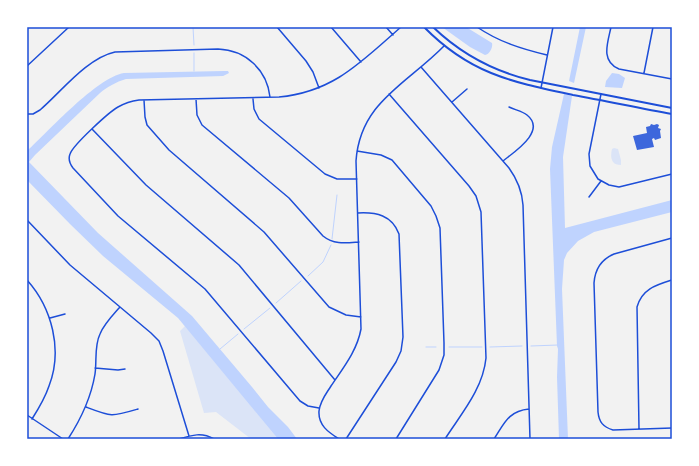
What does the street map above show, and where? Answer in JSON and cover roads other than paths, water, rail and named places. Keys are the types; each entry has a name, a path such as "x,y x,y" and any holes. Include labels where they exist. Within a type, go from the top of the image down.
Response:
{"main road":[{"path":"424,27 444,46 463,59 487,72 514,82 672,114"},
{"path":"433,27 452,44 484,64 516,76 672,108"}],"street":[{"path":"27,66 69,27"},
{"path":"277,27 313,72 319,88"},
{"path":"331,27 361,62"},
{"path":"386,27 393,35"},
{"path":"319,408 306,405 297,399 205,288 118,216 73,168 69,159 71,150 92,129 119,106 131,101 270,98 294,96 319,88 340,78 401,27"},
{"path":"477,27 496,39 514,46 547,55"},
{"path":"541,88 553,27"},
{"path":"611,27 606,52 609,62 617,68 672,79"},
{"path":"644,73 653,27"},
{"path":"339,439 329,433 322,425 319,418 319,408 323,399 358,344 361,329 357,179 357,151 360,136 372,113 389,94 444,46"},
{"path":"27,114 33,114 40,110 94,61 104,55 115,52 218,49 232,51 248,58 262,74 269,86 270,98"},
{"path":"421,67 503,161 516,178 523,199 530,439"},
{"path":"452,102 467,89"},
{"path":"389,94 470,186 476,196 481,212 486,358 485,368 479,387 445,439"},
{"path":"601,94 590,148 589,159 593,172 601,181 612,186 623,187 672,174"},
{"path":"253,98 254,109 259,119 320,170 335,179 357,179"},
{"path":"196,99 197,115 202,125 289,198 323,236 328,240 338,243 359,242"},
{"path":"144,100 147,125 169,150 264,232 329,307 342,314 361,317"},
{"path":"503,161 528,140 533,130 532,123 528,115 509,107"},
{"path":"92,129 146,185 239,265 336,380"},
{"path":"357,151 381,155 392,160 431,206 440,228 444,343 443,360 434,380 396,439"},
{"path":"589,197 601,181"},
{"path":"346,439 396,362 401,351 403,337 399,234 393,224 384,216 376,213 358,213"},
{"path":"27,220 70,266 152,333 161,344 189,436"},
{"path":"672,238 611,255 600,265 594,276 599,418 604,426 611,429 672,428"},
{"path":"27,280 39,296 50,318 55,345 53,372 47,394 32,419"},
{"path":"639,429 637,307 642,297 650,288 672,280"},
{"path":"68,439 86,406 92,387 99,335 103,327 120,307"},
{"path":"50,318 65,314"},
{"path":"95,368 118,370 125,369"},
{"path":"86,406 112,416 138,408"},
{"path":"494,439 511,414 529,409"},
{"path":"27,415 63,439"},
{"path":"179,439 202,434 214,439"}],"water":[{"path":"442,27 466,27 492,43 491,50 485,55 470,47"},
{"path":"580,27 586,27 574,83 569,81"},
{"path":"228,71 229,73 223,76 126,79 115,83 100,93 29,162 98,233 192,316 268,407 288,427 297,439 278,439 178,318 103,256 27,180 27,151 73,106 100,84 124,73"},
{"path":"612,73 619,74 625,78 622,88 605,87 606,81"},
{"path":"564,94 572,96 563,157 565,228 672,200 672,212 594,232 578,241 567,253 564,260 562,289 568,439 559,439 557,377 558,349 550,169 552,147"}],"waterway":[{"path":"193,27 194,45"},
{"path":"194,53 194,71"},
{"path":"332,239 337,195"},
{"path":"308,276 323,262 331,245"},
{"path":"276,303 301,281"},
{"path":"244,329 270,308"},
{"path":"220,349 238,334"},
{"path":"531,346 558,345"},
{"path":"490,347 522,346"},
{"path":"426,347 436,347"},
{"path":"449,347 482,347"}]}
